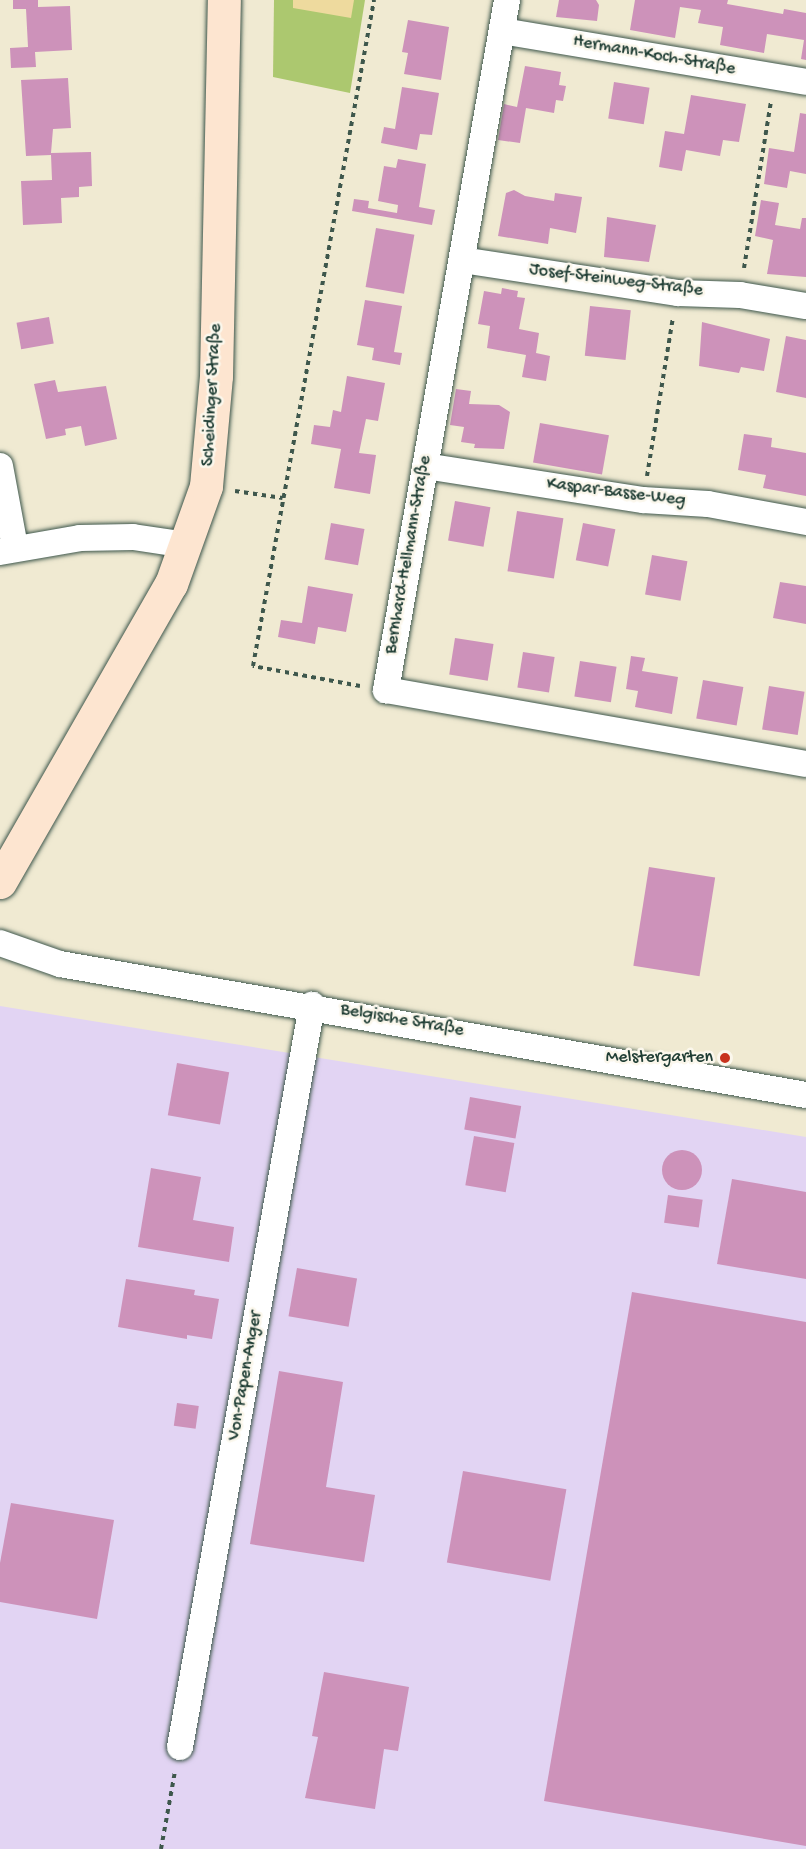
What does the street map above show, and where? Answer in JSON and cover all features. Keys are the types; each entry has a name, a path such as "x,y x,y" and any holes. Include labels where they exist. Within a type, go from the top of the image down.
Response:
{"main road":[{"name":"Scheidinger Straße","path":"0,882 171,584 188,545 206,486 216,376 224,0"}],"street":[{"name":"Bernhard-Hellmann-Straße","path":"386,690 507,0"},
{"name":"Hermann-Koch-Straße","path":"502,31 806,82"},
{"name":"Josef-Steinweg-Straße","path":"462,260 678,293 740,295 806,306"},
{"path":"0,466 8,549 90,538 133,537 188,545"},
{"name":"Kaspar-Basse-Weg","path":"425,466 643,500 708,504 806,522"},
{"path":"386,690 806,764"},
{"name":"Belgische Straße","path":"0,943 60,964 312,1005 806,1095"},
{"name":"Von-Papen-Anger","path":"180,1747 312,1005"}],"path":[{"path":"374,0 282,498 254,666 386,690"},
{"path":"740,295 775,77"},
{"path":"643,500 678,293"},
{"path":"206,486 282,498"},
{"path":"161,1849 180,1747"}],"shaded area":[{"path":"0,1006 806,1137 806,1849 0,1849"}],"green space":[{"path":"274,0 365,0 350,93 273,77"}],"sand":[{"path":"293,0 354,0 351,18 293,8"}],"building":[{"path":"13,0 38,0 38,7 70,6 72,50 35,52 36,67 11,68 10,48 28,47 26,9 13,9"},
{"path":"559,0 596,0 599,5 597,21 556,17"},
{"path":"635,0 728,0 727,4 783,14 784,9 806,13 806,60 801,59 804,40 767,34 764,53 720,45 723,27 698,23 701,10 680,7 675,38 630,30"},
{"path":"408,20 449,27 441,80 404,74 408,53 402,52"},
{"path":"525,66 561,72 559,85 566,86 563,101 556,100 554,113 526,108 520,143 498,140 504,104 517,107"},
{"path":"68,78 71,128 53,129 51,153 91,152 92,186 79,187 79,197 61,198 62,223 23,225 21,181 52,180 51,155 26,156 21,80"},
{"path":"614,82 650,88 644,124 608,119"},
{"path":"402,87 439,93 432,135 420,134 417,150 381,143 384,127 395,129"},
{"path":"691,95 746,104 739,142 723,140 720,156 686,150 682,171 659,167 665,131 684,134"},
{"path":"800,113 806,114 806,174 790,171 787,188 764,184 769,148 794,152"},
{"path":"398,159 426,164 419,207 435,210 432,225 352,211 354,199 369,201 368,208 397,213 398,205 378,201 384,166 396,168"},
{"path":"514,190 525,196 554,201 555,193 582,197 576,233 550,228 548,244 498,236 506,193"},
{"path":"761,200 779,203 775,225 800,229 802,218 806,218 806,277 767,274 773,240 755,236"},
{"path":"607,217 656,225 649,262 604,257"},
{"path":"376,228 414,235 404,294 366,287"},
{"path":"502,288 518,291 517,297 525,298 519,329 539,333 536,353 550,356 546,381 522,377 526,355 487,348 490,326 478,324 484,291 501,294"},
{"path":"365,300 402,306 394,352 402,353 400,365 372,360 374,348 357,345"},
{"path":"590,306 631,310 626,360 585,356"},
{"path":"49,317 54,344 21,349 17,323"},
{"path":"702,322 770,339 764,371 741,367 739,373 699,366"},
{"path":"786,336 806,340 806,398 776,392"},
{"path":"347,376 385,383 378,421 366,419 359,453 376,455 370,494 334,488 341,449 311,444 314,425 330,427 333,410 341,412"},
{"path":"55,380 58,392 106,386 117,439 85,446 81,426 65,429 66,435 46,439 34,384"},
{"path":"456,389 471,391 469,404 499,405 510,412 504,449 474,448 475,444 461,442 464,427 450,425"},
{"path":"540,423 609,435 602,475 533,462"},
{"path":"744,434 772,438 771,447 806,453 806,496 763,488 766,475 738,470"},
{"path":"455,501 490,507 484,547 448,540"},
{"path":"517,511 563,518 554,579 507,571"},
{"path":"331,523 364,529 358,565 325,559"},
{"path":"583,523 615,529 608,567 576,560"},
{"path":"652,555 687,561 681,601 645,594"},
{"path":"780,582 806,586 806,624 773,618"},
{"path":"308,586 353,594 346,632 318,627 315,644 278,637 281,620 302,623"},
{"path":"455,638 494,644 488,681 449,675"},
{"path":"523,652 555,657 549,693 517,688"},
{"path":"631,656 645,658 642,671 678,677 672,714 635,707 638,691 626,689"},
{"path":"580,661 617,667 611,702 574,697"},
{"path":"703,680 743,687 737,726 696,718"},
{"path":"769,686 805,692 798,735 762,729"},
{"path":"649,867 715,877 700,976 633,966"},
{"path":"177,1063 229,1072 220,1124 168,1115"},
{"path":"470,1097 521,1106 515,1139 464,1129"},
{"path":"474,1136 514,1143 506,1192 465,1185"},
{"path":"682,1150 690,1151 696,1156 701,1162 701,1178 696,1184 690,1189 682,1190 674,1189 668,1184 663,1178 662,1170 663,1162 668,1156 674,1151"},
{"path":"151,1168 201,1177 193,1220 234,1227 229,1262 138,1247"},
{"path":"732,1179 806,1192 806,1279 717,1264"},
{"path":"668,1195 703,1200 699,1228 664,1223"},
{"path":"297,1268 357,1279 349,1327 288,1316"},
{"path":"126,1279 195,1290 194,1295 219,1299 212,1339 187,1335 187,1339 118,1327"},
{"path":"632,1292 806,1322 806,1846 544,1801"},
{"path":"279,1371 343,1382 326,1487 375,1495 364,1562 250,1544"},
{"path":"177,1403 199,1406 196,1429 174,1426"},
{"path":"463,1471 566,1489 550,1581 447,1563"},
{"path":"11,1503 114,1520 97,1619 0,1602 0,1563"},
{"path":"324,1672 409,1687 398,1751 384,1749 375,1809 305,1798 318,1737 312,1736"}],"place":[{"name":"Melstergarten","path":"725,1058"}]}
